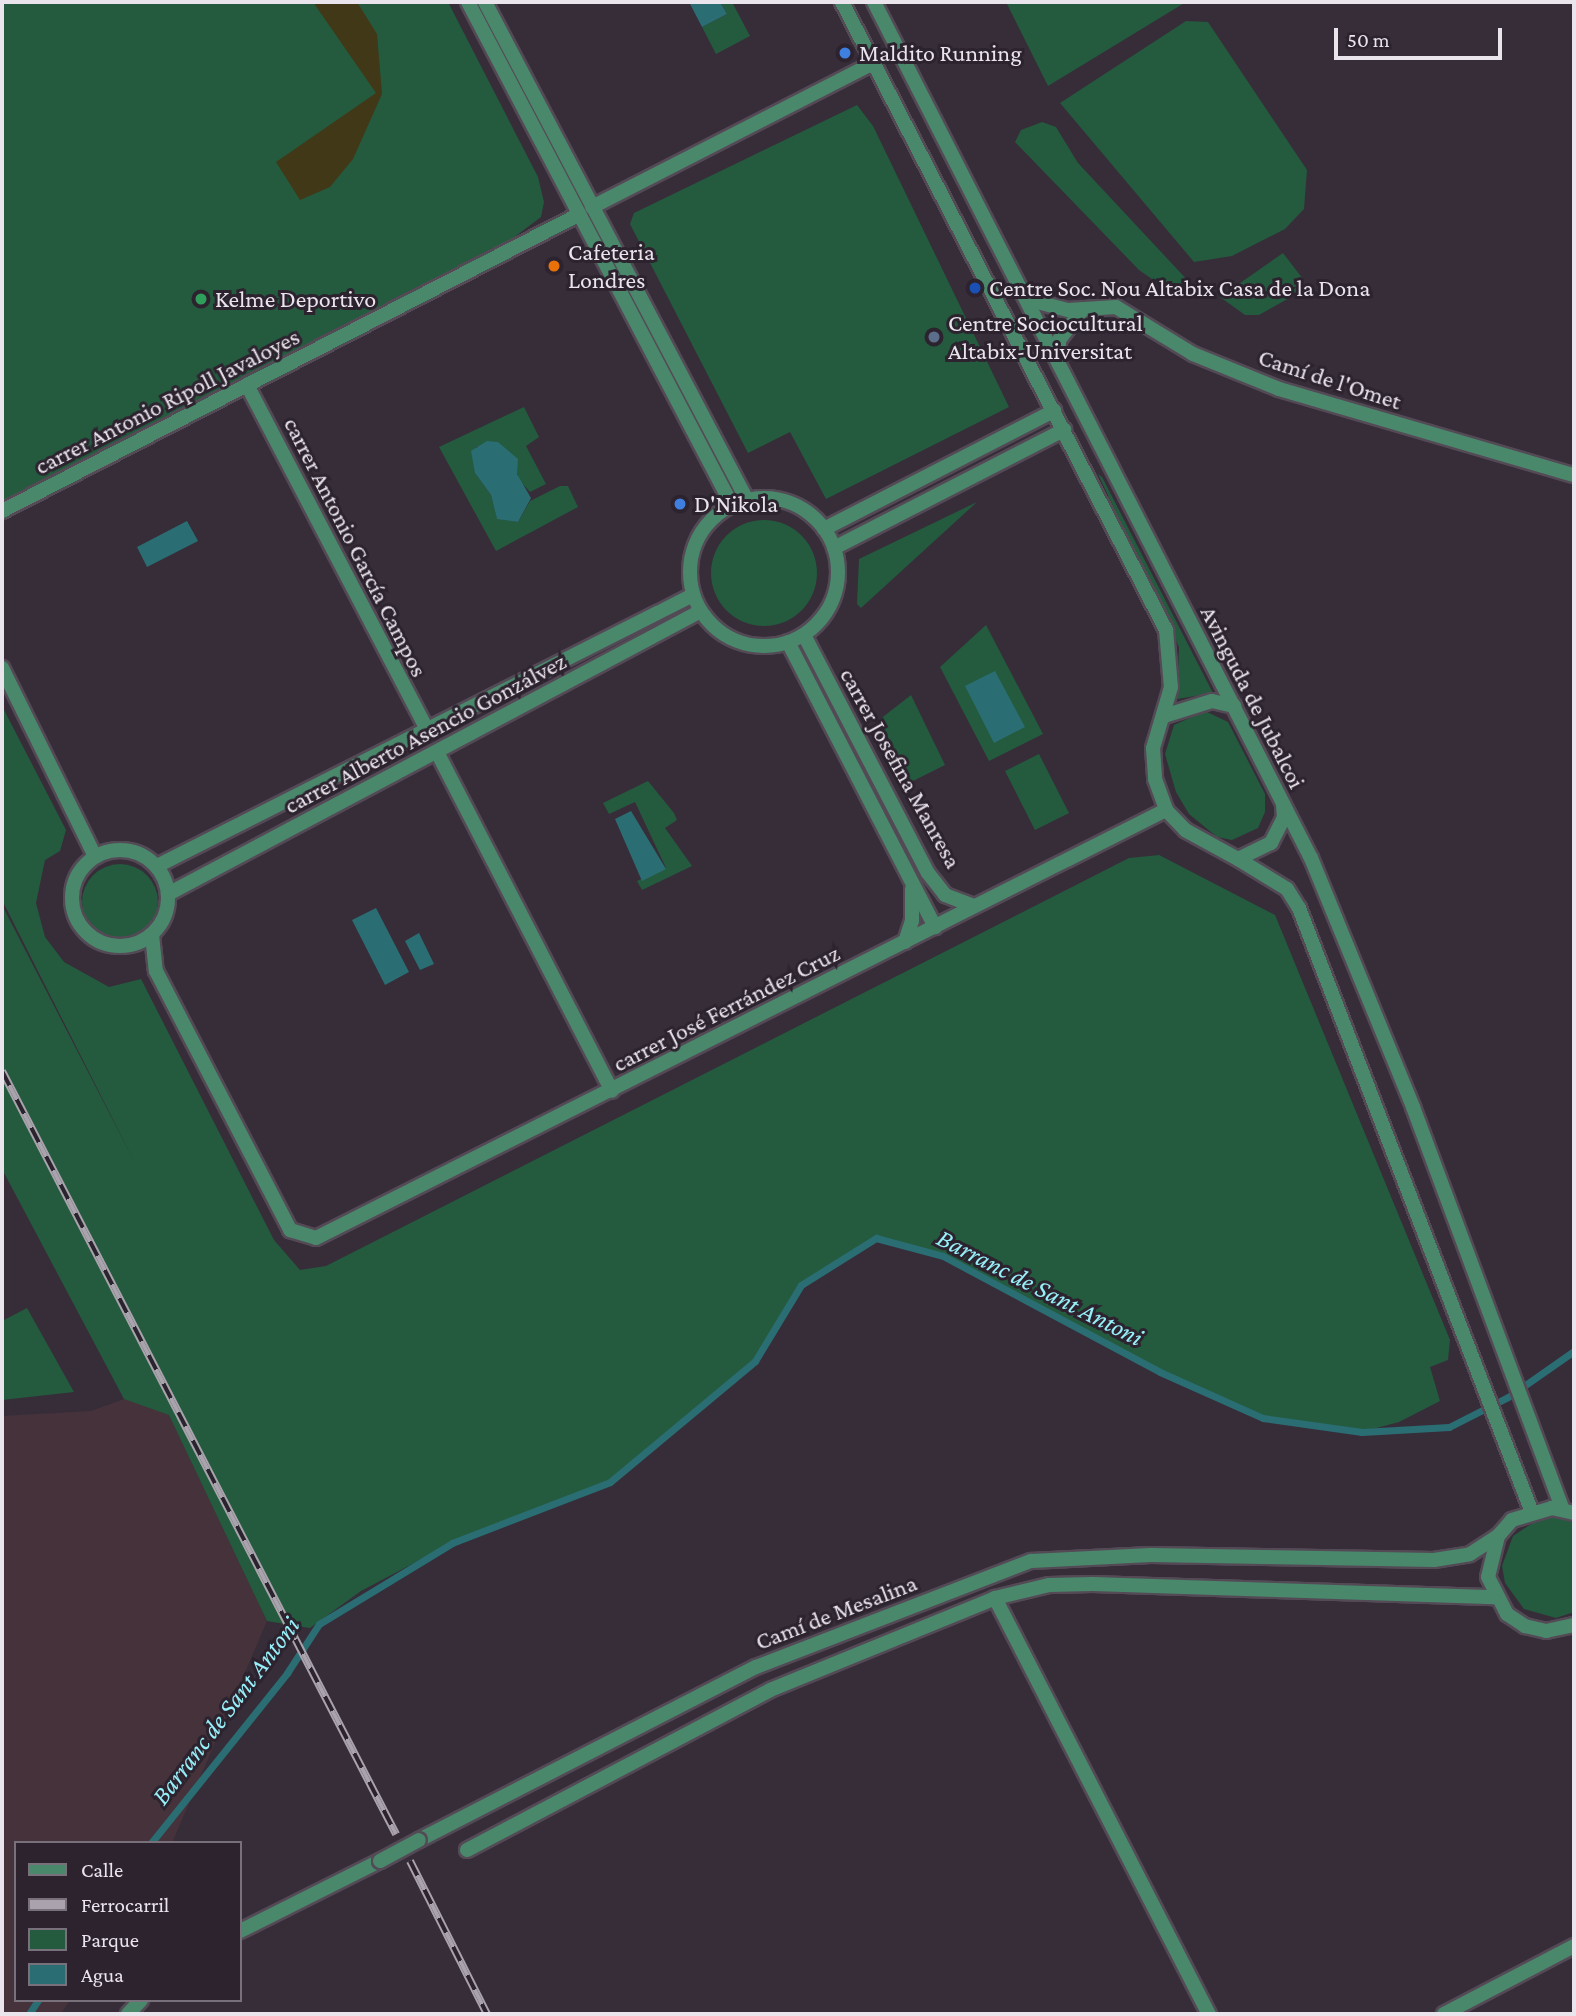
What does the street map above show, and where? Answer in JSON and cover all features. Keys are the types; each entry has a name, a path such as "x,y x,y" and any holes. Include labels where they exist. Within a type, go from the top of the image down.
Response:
{"street":[{"path":"468,2 732,505"},
{"path":"485,2 747,500"},
{"name":"Avinguda de Jubalcoi","path":"842,2 1166,630 1171,687 1153,748 1155,779 1166,810 1185,830 1238,859 1262,850 1279,833 1282,802 874,2"},
{"path":"592,207 873,63"},
{"name":"carrer Antonio Ripoll Javaloyes","path":"2,511 578,215"},
{"name":"Camí de l'Omet","path":"1026,299 1083,309 1116,306 1193,354 1279,388 1574,475"},
{"path":"1058,363 1059,340 1083,309"},
{"name":"carrer Antonio García Campos","path":"247,386 427,730"},
{"path":"824,529 1054,411"},
{"path":"834,548 1063,430"},
{"path":"747,500 796,505 824,529 834,548 834,597 804,635 788,642 738,641 701,611 693,595 691,563 700,535 732,505 747,500"},
{"name":"carrer Alberto Asencio Gonzálvez","path":"157,866 693,595"},
{"name":"carrer Alberto Asencio Gonzálvez","path":"168,894 438,754 701,611"},
{"name":"carrer Josefina Manresa","path":"804,635 928,873 945,895 974,906"},
{"name":"carrer Josefina Manresa","path":"788,642 935,927"},
{"path":"2,668 95,856"},
{"path":"1164,716 1212,701 1234,706"},
{"path":"438,754 612,1091"},
{"path":"1238,859 1287,889 1299,908 1467,1333 1531,1510 1569,1512 1493,1323 1345,934 1282,802"},
{"name":"carrer José Ferrández Cruz","path":"152,935 156,971 290,1230 304,1237 328,1235 1166,810"},
{"path":"128,850 157,866 168,894 167,909 152,935 131,944 108,945 83,929 74,915 74,881 95,856 128,850"},
{"path":"905,942 912,921 911,881"},
{"name":"Camí de Mesalina","path":"242,1930 756,1667 1031,1561 1151,1555 1434,1560 1470,1554 1531,1510"},
{"path":"1498,1536 1489,1566 1495,1597 1525,1626 1546,1631 1574,1626"},
{"path":"467,1850 770,1690 995,1598 1049,1585 1093,1584 1495,1597"},
{"path":"995,1598 1209,2014"},
{"path":"1444,2014 1574,1946"}],"shaded area":[{"path":"124,1399 169,1414 267,1621 173,1841 14,1841 14,2002 69,2002 61,2014 2,2014 2,1416 91,1411"}],"green space":[{"name":"Kelme Deportivo","path":"2,2 448,2 538,177 544,202 541,217 505,244 2,504"},
{"path":"720,2 732,2 750,36 716,54 702,27 727,14"},
{"path":"1006,2 1186,2 1048,86"},
{"path":"1186,21 1208,22 1307,170 1304,209 1285,229 1232,256 1194,262 1060,103"},
{"path":"857,105 873,126 1009,407 826,499 790,432 748,453 630,224 634,213"},
{"path":"1042,122 1056,127 1078,163 1191,284 1188,291 1172,293 1139,270 1015,142 1021,130"},
{"path":"1283,253 1303,279 1302,291 1259,315 1245,315 1220,297"},
{"path":"524,407 539,437 526,446 546,484 530,492 520,481 509,452 476,447 475,473 491,495 497,518 518,522 530,501 560,486 568,486 578,507 496,551 439,447"},
{"path":"1098,474 1102,477 1213,693 1177,699 1179,647"},
{"path":"977,502 861,608 857,604 859,559"},
{"path":"764,520 784,524 802,535 813,553 817,573 813,593 802,611 784,622 764,626 744,622 726,611 715,593 711,573 715,553 726,535 744,524"},
{"path":"986,625 1043,734 989,761 940,667"},
{"path":"911,695 945,765 911,782 879,720"},
{"path":"2,706 66,830 60,851 45,860 36,903 45,937 64,962 109,987 141,979 274,1240 300,1270 326,1266 1129,858 1159,855 1275,915 1450,1340 1448,1360 1430,1367 1440,1401 1399,1422 1362,1432 1263,1418 1160,1372 943,1256 876,1238 801,1285 755,1361 610,1482 452,1543 361,1591 310,1628 267,1621 169,1415 124,1399 2,1169 2,905 134,1161 2,900"},
{"path":"1205,711 1228,722 1265,794 1265,812 1258,828 1232,840 1217,837 1189,814 1176,792 1165,754 1174,725"},
{"path":"1039,754 1069,813 1035,830 1005,771"},
{"path":"648,781 674,813 677,820 665,828 692,866 642,890 637,881 666,868 635,802 609,814 603,803"},
{"path":"120,864 135,867 147,875 155,887 158,902 155,917 147,929 135,937 120,940 105,937 93,929 85,917 82,902 85,887 93,875 105,867"},
{"path":"27,1308 74,1392 2,1400 2,1321"},
{"path":"1557,1517 1574,1523 1574,1612 1556,1618 1524,1609 1505,1583 1502,1566 1513,1536 1540,1518"}],"sand":[{"path":"313,2 357,2 377,34 382,94 353,159 330,187 300,200 276,162 376,93"}],"water":[{"path":"689,2 720,2 727,14 702,27"},
{"path":"487,441 498,442 518,459 517,474 531,498 518,522 497,519 491,495 475,473 471,451"},
{"path":"187,521 198,541 147,567 137,547"},
{"path":"995,671 1025,727 994,743 965,686"},
{"path":"631,811 666,869 642,881 615,819"},
{"path":"376,908 409,972 385,985 352,920"},
{"path":"419,933 434,964 420,970 405,941"}],"waterway":[{"name":"Barranc de Sant Antoni","path":"153,1841 287,1673 319,1624 452,1543 610,1482 755,1361 801,1285 876,1238 943,1256 1160,1372 1263,1418 1362,1432 1449,1427 1508,1397 1574,1351"},
{"name":"Barranc de Sant Antoni","path":"29,2014 37,2002"}],"railway":[{"path":"2,1071 396,1834"},
{"path":"410,1861 487,2014"}],"place":[{"name":"Maldito Running","path":"845,53"},
{"name":"Cafeteria Londres","path":"554,266"},
{"name":"Centre Soc. Nou Altabix Casa de la Dona","path":"975,288"},
{"name":"Kelme Deportivo","path":"201,299"},
{"name":"Centre Sociocultural Altabix-Universitat","path":"934,337"},
{"name":"D'Nikola","path":"680,504"}]}
